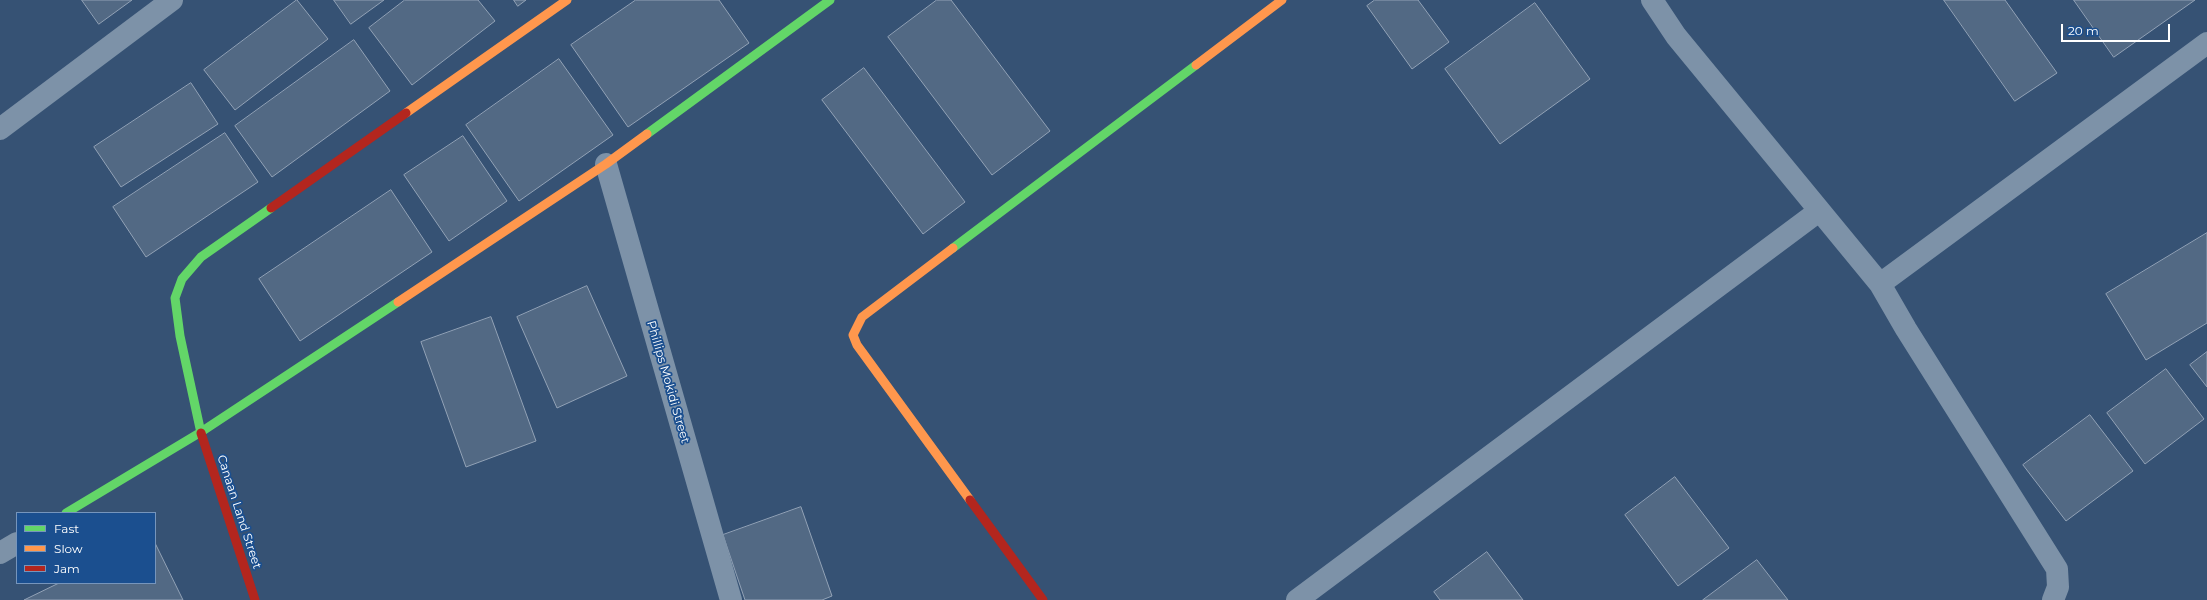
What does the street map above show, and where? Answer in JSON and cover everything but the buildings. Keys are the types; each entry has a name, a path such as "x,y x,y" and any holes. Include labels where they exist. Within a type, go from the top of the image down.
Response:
{"street":[{"path":"0,129 172,0"},
{"name":"Canaan Land Street","path":"255,600 201,432 180,336 175,298 182,279 201,257 567,0"},
{"path":"68,512 201,432 606,164 830,0"},
{"path":"1043,600 857,345 853,335 856,326 862,317 1282,0"},
{"path":"1652,0 1676,36 1880,284 1906,329 2057,569 2058,587 2053,600"},
{"path":"1880,284 2207,43"},
{"name":"Phillips Mokidi Street","path":"606,164 731,600"},
{"path":"1297,600 1819,211"},
{"path":"0,553 16,544"}],"traffic: fast":[{"path":"647,134 830,0"},
{"path":"953,248 1196,65"},
{"path":"201,433 180,336 175,298 182,279 201,257 271,208"},
{"path":"68,512 201,432 398,302"}],"traffic: slow":[{"path":"406,113 567,0"},
{"path":"1196,65 1282,0"},
{"path":"398,302 606,164 647,134"},
{"path":"953,248 862,317 853,335 857,345 970,500"}],"traffic: jam":[{"path":"271,208 406,113"},
{"path":"201,433 255,600"},
{"path":"970,500 1043,600"}]}
